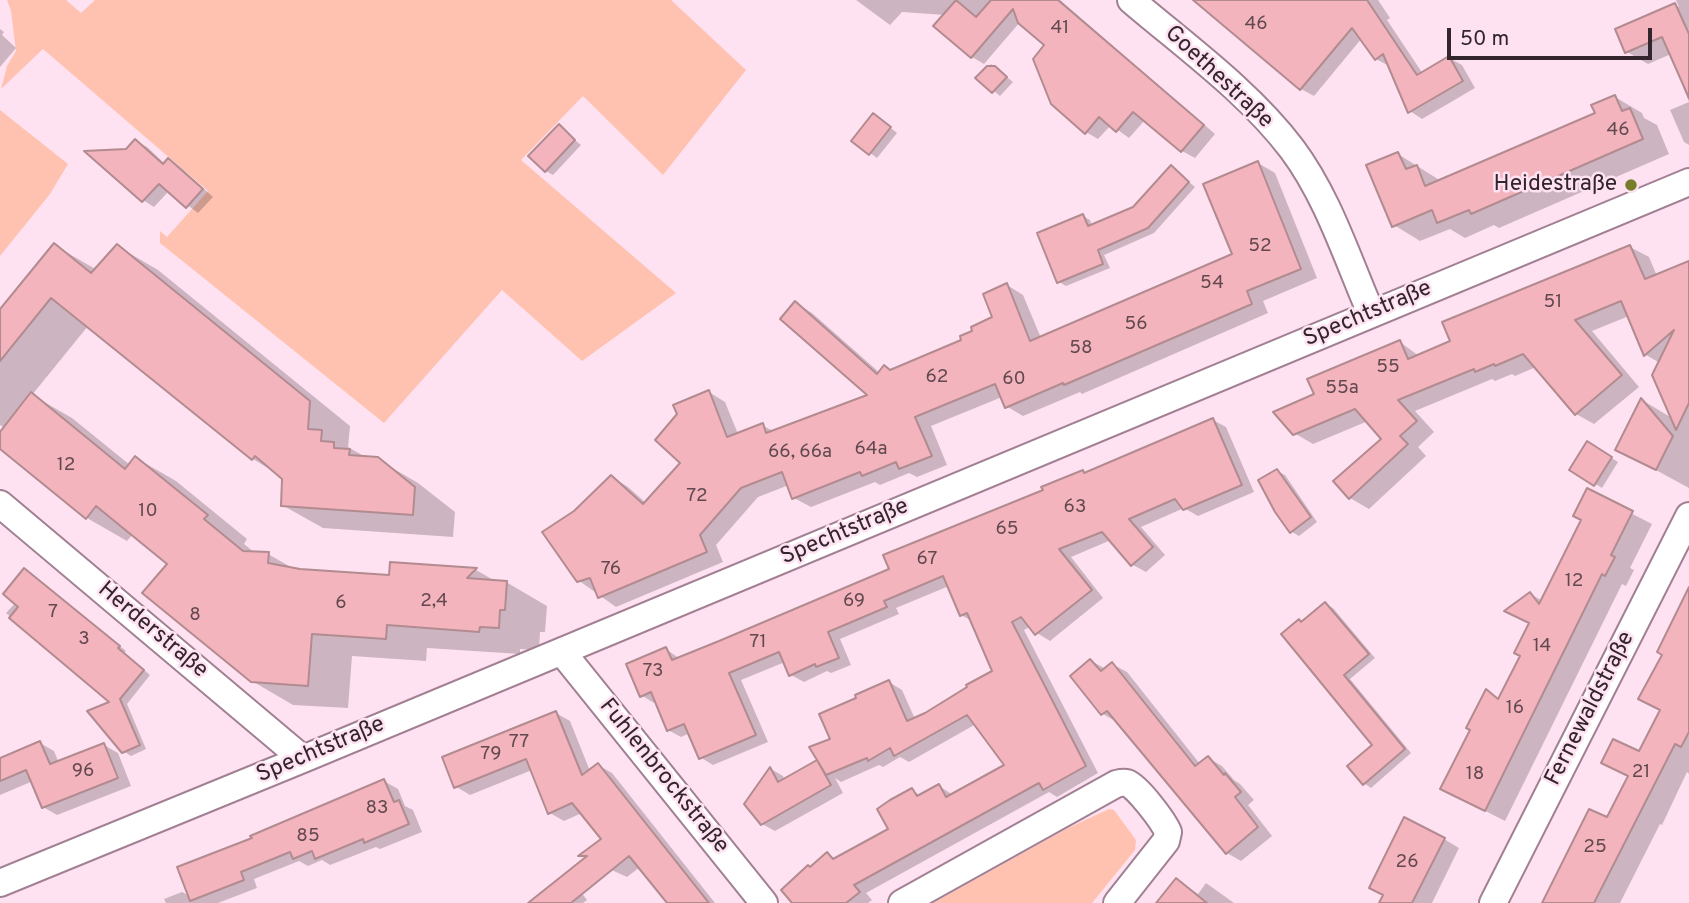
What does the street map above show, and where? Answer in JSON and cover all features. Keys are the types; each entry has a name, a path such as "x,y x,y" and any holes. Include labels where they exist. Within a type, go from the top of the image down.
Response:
{"street":[{"name":"Goethestraße","path":"1131,0 1255,107 1293,151 1320,195 1371,313"},
{"name":"Spechtstraße","path":"0,883 1689,182"},
{"name":"Herderstraße","path":"0,504 303,759"},
{"name":"Fernewaldstraße","path":"1493,903 1689,516"},
{"name":"Fuhlenbrockstraße","path":"562,652 764,903"},
{"path":"902,903 1123,782 1132,786 1164,823 1168,832 1166,841 1117,903"}],"shaded area":[{"path":"7,0 66,0 81,13 95,0 671,0 746,70 663,175 583,96 521,160 676,293 582,361 502,290 384,423 160,243 160,231 167,237 208,191 43,49 1,89 7,66 16,51"},
{"path":"0,110 68,164 50,194 0,256"},
{"path":"1109,809 1114,810 1136,840 1135,850 1092,903 933,903 1068,828"}],"building":[{"path":"956,0 976,17 991,0 1058,0 1204,125 1181,152 1133,112 1116,132 1099,117 1085,134 1051,104 1033,59 1044,45 1018,23 1013,9 971,58 933,26"},
{"path":"1193,0 1367,0 1417,75 1449,56 1463,81 1408,113 1383,54 1375,60 1352,28 1300,90"},
{"path":"1675,3 1689,34 1689,98 1662,37 1625,53 1615,29"},
{"path":"987,66 995,66 1007,77 992,93 975,78"},
{"path":"1615,95 1622,111 1630,108 1643,139 1471,214 1469,210 1437,223 1432,210 1392,227 1366,165 1398,152 1406,169 1417,165 1425,186 1595,113 1591,105"},
{"path":"873,113 891,127 869,155 851,141"},
{"path":"559,124 575,140 545,172 528,156"},
{"path":"135,139 163,164 168,158 203,189 186,208 159,184 142,202 84,151 126,149"},
{"path":"1258,161 1301,269 1247,291 1252,304 1005,408 995,384 915,417 932,456 899,469 896,462 862,476 860,472 792,499 782,472 741,488 700,535 707,552 598,598 590,578 577,582 542,532 574,511 611,475 643,504 680,463 655,440 677,414 673,405 709,390 727,437 763,423 766,433 867,395 780,319 795,301 877,374 884,365 890,370 961,340 960,336 972,331 971,327 992,317 983,294 1007,283 1030,341 1232,254 1203,184"},
{"path":"1171,165 1189,182 1148,228 1098,250 1103,264 1057,283 1037,233 1083,214 1088,226 1133,207"},
{"path":"54,243 91,273 117,244 310,401 308,429 322,430 321,441 334,442 334,448 350,449 349,455 378,457 415,487 413,515 281,506 282,479 255,456 252,460 51,298 0,361 0,309"},
{"path":"1630,245 1645,279 1689,261 1689,403 1676,430 1652,375 1674,330 1644,356 1621,301 1575,320 1622,375 1575,415 1523,354 1495,366 1494,364 1475,372 1474,369 1398,400 1417,421 1400,436 1408,444 1349,499 1333,481 1381,439 1355,409 1293,435 1273,412 1314,394 1307,379 1400,340 1408,359 1450,341 1442,322"},
{"path":"31,392 125,469 135,456 208,515 204,519 243,551 269,552 268,563 300,569 389,575 390,562 477,568 467,578 507,581 505,610 500,610 499,628 480,627 479,632 387,625 386,639 312,634 308,686 251,682 142,593 167,564 96,506 86,519 0,449 0,432"},
{"path":"1641,398 1673,436 1656,470 1615,450"},
{"path":"1213,418 1242,485 1183,510 1175,499 1129,519 1153,547 1131,566 1102,532 1059,549 1092,590 1035,635 1021,617 1012,622 1086,766 1043,790 1039,783 854,885 860,892 846,903 792,903 781,890 808,865 810,867 827,852 833,859 888,829 877,809 890,800 912,788 917,796 939,784 946,797 1004,765 967,715 894,756 890,748 868,761 867,758 826,775 809,747 830,739 819,714 889,680 907,721 925,713 992,671 967,613 960,616 943,576 884,601 887,607 828,632 839,658 816,667 815,664 789,676 779,652 729,673 756,735 699,759 684,724 667,731 651,692 640,697 626,664 666,647 672,660 719,641 889,569 883,555 1043,490 1041,487 1083,470 1084,473"},
{"path":"1587,441 1612,457 1594,486 1569,470"},
{"path":"1277,469 1311,517 1290,533 1258,480"},
{"path":"1587,488 1633,511 1611,555 1615,557 1605,576 1602,574 1485,811 1440,789 1470,730 1466,728 1486,689 1498,699 1520,656 1514,653 1529,623 1504,611 1530,592 1539,604 1581,520 1573,516"},
{"path":"24,568 120,646 118,648 144,670 120,699 140,745 122,753 87,711 109,702 9,618 18,607 3,594"},
{"path":"1689,587 1689,732 1681,747 1675,744 1594,903 1542,903 1589,809 1607,817 1628,776 1601,763 1613,739 1639,751 1660,710 1638,699 1662,655 1657,652"},
{"path":"1325,602 1369,654 1344,675 1405,749 1363,785 1347,766 1372,745 1281,634"},
{"path":"1090,659 1101,671 1112,662 1195,766 1208,756 1241,792 1235,797 1258,827 1226,854 1107,711 1101,715 1070,676"},
{"path":"556,711 582,775 598,763 709,903 667,903 629,856 571,903 528,903 587,856 578,856 601,839 572,803 548,814 526,759 454,788 442,757"},
{"path":"40,741 50,764 104,743 118,778 42,808 26,770 0,781 0,758"},
{"path":"817,760 831,785 761,825 744,804 770,767 778,782"},
{"path":"384,779 394,802 399,800 409,824 364,843 363,839 315,859 312,851 293,859 290,852 241,872 244,880 190,901 177,867 252,838 250,836"},
{"path":"1404,817 1445,838 1412,903 1379,903 1383,895 1369,888"},
{"path":"1176,878 1207,903 1156,903"}],"place":[{"name":"Heidestraße","path":"1631,185"}]}
